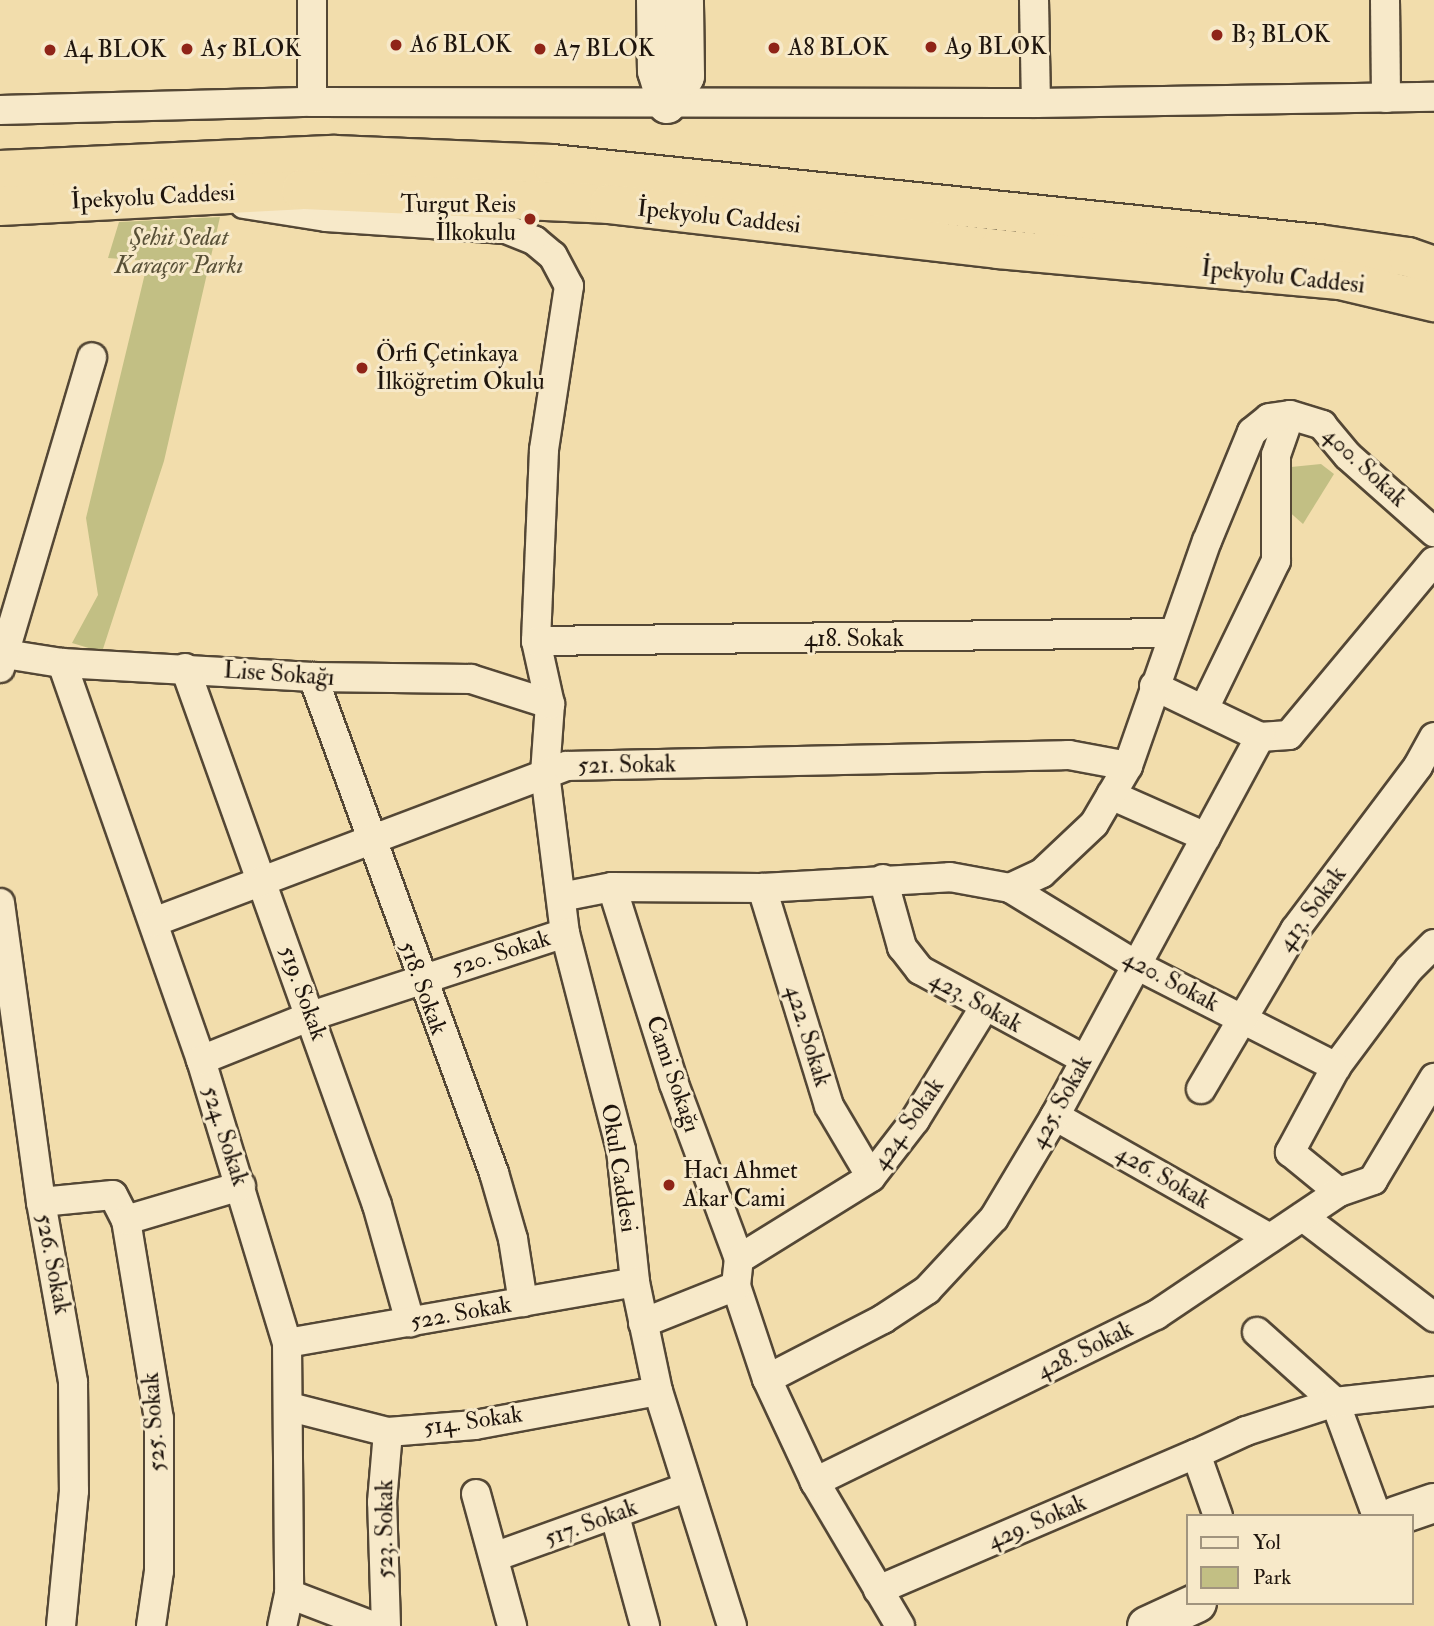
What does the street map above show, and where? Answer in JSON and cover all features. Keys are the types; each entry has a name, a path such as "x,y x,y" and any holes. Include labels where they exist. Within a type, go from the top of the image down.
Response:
{"highway":[{"path":"0,153 141,162"},
{"name":"İpekyolu Caddesi","path":"0,170 335,155 552,164 1291,241 1408,257 1434,266"},
{"name":"İpekyolu Caddesi","path":"0,206 208,192 301,190 608,204 998,250 1340,281 1434,302"},
{"path":"0,217 73,202"},
{"path":"1340,281 1434,324"}],"street":[{"path":"312,0 312,102"},
{"path":"656,0 657,71 667,104"},
{"path":"667,104 685,76 684,0"},
{"path":"1034,0 1036,103"},
{"path":"1385,0 1386,98"},
{"path":"0,110 312,102 1036,103 1434,97"},
{"name":"Okul Caddesi","path":"208,192 250,205 326,217 506,229 535,241 553,256 569,286 544,450 536,641 550,704 545,773 565,933 621,1150 635,1282 643,1323 658,1391 732,1626"},
{"path":"2,661 92,357"},
{"path":"561,897 612,887 762,888 950,877 1010,888 1042,873 1094,824 1128,766 1172,633 1252,432 1269,418 1290,415 1276,455 1276,561 1204,709"},
{"name":"400. Sokak","path":"1290,415 1322,425 1348,456 1434,532"},
{"path":"1154,686 1260,737 1289,734 1434,561"},
{"name":"418. Sokak","path":"536,641 1172,633"},
{"name":"Lise Sokağı","path":"2,661 186,668 313,677 471,678 550,704"},
{"name":"524. Sokak","path":"62,663 201,1060 287,1343 290,1406 289,1594 282,1626"},
{"name":"519. Sokak","path":"186,668 377,1205 410,1322"},
{"name":"518. Sokak","path":"313,677 370,843 494,1173 513,1239 523,1302"},
{"name":"425. Sokak","path":"768,1379 883,1319 928,1290 994,1218 1055,1116 1260,737"},
{"name":"413. Sokak","path":"1201,1089 1239,1017 1294,930 1426,770 1434,737"},
{"name":"521. Sokak","path":"154,922 370,843 566,766 1055,755 1128,766"},
{"path":"1111,795 1206,837"},
{"name":"423. Sokak","path":"883,879 902,947 920,970 984,1008 1084,1059"},
{"name":"Cami Sokağı","path":"612,887 674,1084 738,1272 768,1379 815,1482 900,1626"},
{"name":"422. Sokak","path":"762,888 829,1107 871,1177"},
{"name":"420. Sokak","path":"1010,888 1136,965 1336,1067"},
{"name":"526. Sokak","path":"0,902 41,1202 73,1382 74,1491 61,1626"},
{"name":"520. Sokak","path":"201,1060 311,1016 565,933"},
{"path":"1339,1192 1290,1152 1336,1067 1409,969 1434,944"},
{"name":"424. Sokak","path":"643,1323 738,1272 871,1177 915,1120 984,1008"},
{"name":"428. Sokak","path":"815,1482 1156,1315 1339,1192 1373,1180 1434,1078"},
{"name":"426. Sokak","path":"1055,1116 1270,1238"},
{"path":"126,1220 241,1186"},
{"name":"525. Sokak","path":"41,1202 113,1195 126,1220 159,1419 159,1571 151,1626"},
{"path":"1303,1217 1434,1317"},
{"name":"522. Sokak","path":"287,1343 635,1282"},
{"path":"1257,1332 1335,1402 1376,1514"},
{"name":"514. Sokak","path":"290,1406 388,1432 475,1425 658,1391"},
{"name":"429. Sokak","path":"878,1590 1246,1431 1335,1402 1434,1391"},
{"name":"523. Sokak","path":"386,1626 382,1502 388,1432"},
{"path":"1196,1454 1217,1514"},
{"name":"517. Sokak","path":"494,1557 615,1516 688,1487"},
{"path":"476,1494 512,1626"},
{"path":"1402,1514 1434,1503"},
{"path":"615,1516 645,1626"},
{"path":"289,1594 373,1626"},
{"path":"1147,1626 1193,1605"}],"green space":[{"name":"Şehit Sedat Karaçor Parkı","path":"220,217 164,461 102,652 72,643 98,595 86,518 148,261 108,258 119,222"},
{"path":"1321,464 1334,474 1303,524 1286,509 1279,480 1291,467"}],"place":[{"name":"B3 BLOK","path":"1217,35"},
{"name":"A6 BLOK","path":"396,45"},
{"name":"A9 BLOK","path":"931,47"},
{"name":"A8 BLOK","path":"774,48"},
{"name":"A5 BLOK","path":"187,49"},
{"name":"A7 BLOK","path":"540,49"},
{"name":"A4 BLOK","path":"50,50"},
{"name":"Turgut Reis İlkokulu","path":"530,219"},
{"name":"Örfi Çetinkaya İlköğretim Okulu","path":"362,368"},
{"name":"Hacı Ahmet Akar Cami","path":"669,1185"}]}
